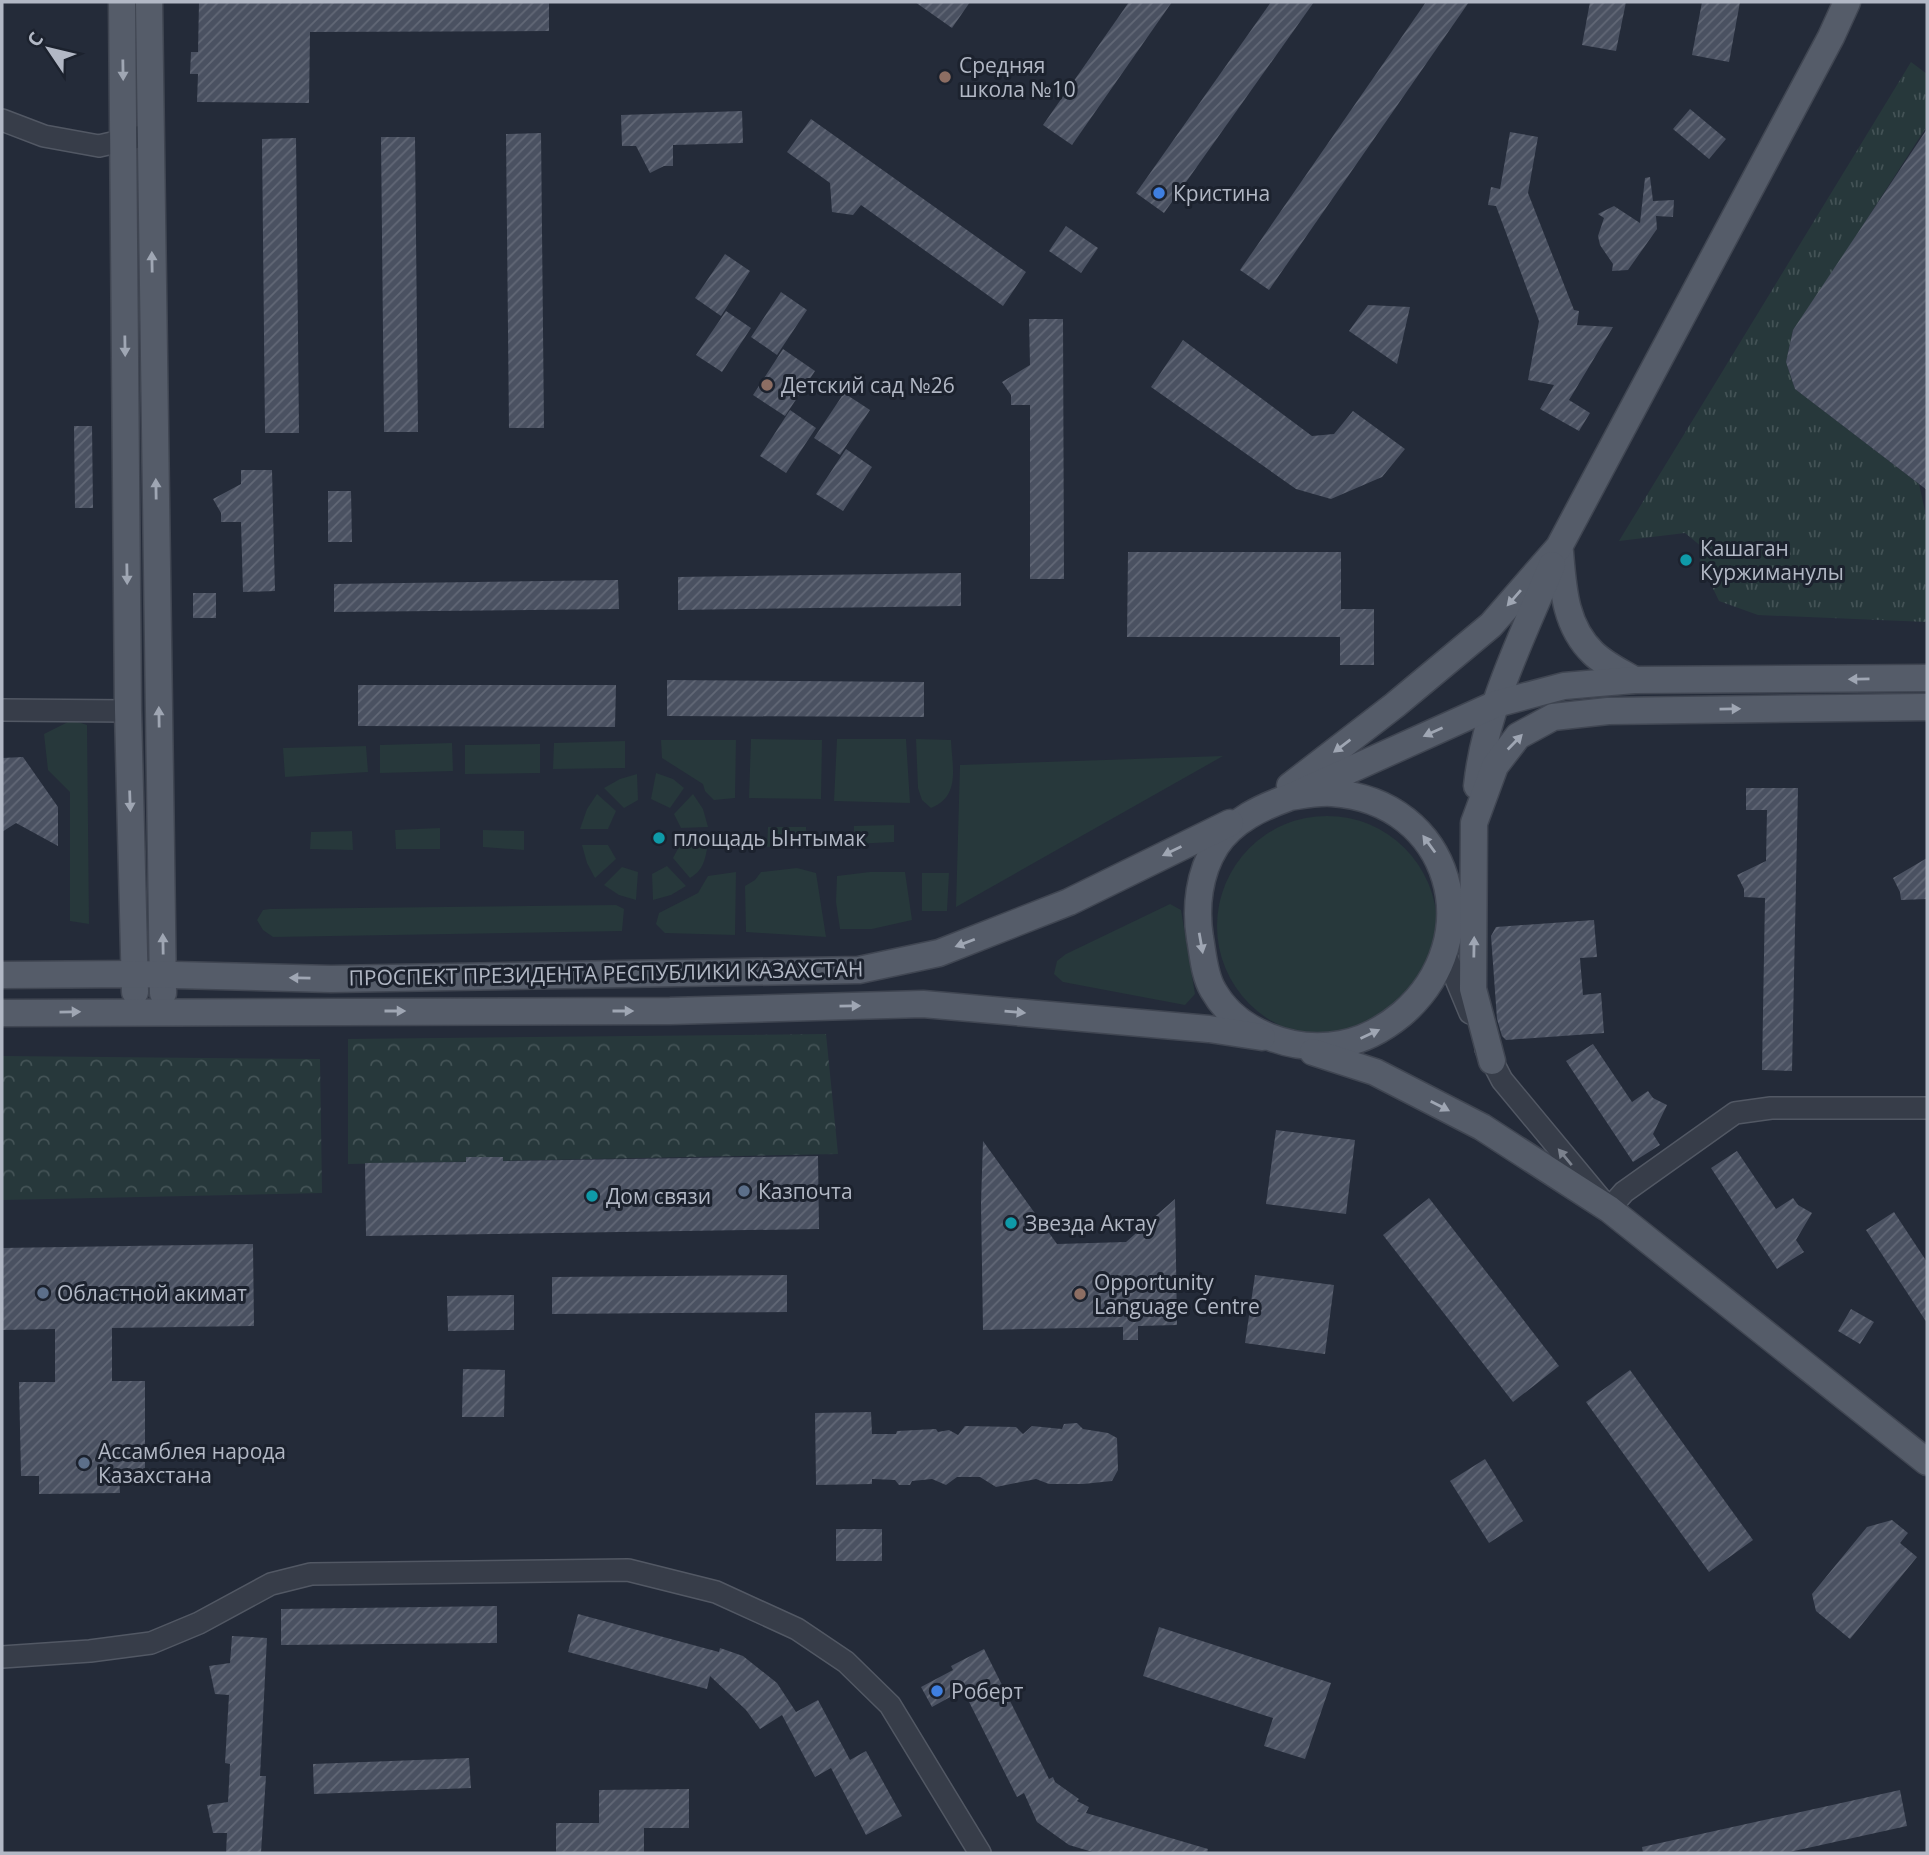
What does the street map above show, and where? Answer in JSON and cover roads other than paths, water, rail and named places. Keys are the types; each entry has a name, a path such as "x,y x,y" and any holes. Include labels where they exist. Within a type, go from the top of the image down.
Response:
{"main road":[{"path":"122,2 128,711 135,1012"},
{"path":"149,2 162,1012"},
{"path":"1492,1062 1473,989 1474,823 1480,764 1496,704 1559,547 1831,37 1847,2"},
{"path":"1559,547 1564,597 1572,624 1593,654 1633,680"},
{"path":"1559,547 1491,625 1395,705 1233,827 1217,845 1205,870 1198,898 1198,924 1204,963 1212,988 1227,1008 1249,1027 1281,1041 1375,1072 1482,1127 1609,1209 1927,1462"},
{"path":"1259,809 1496,704 1564,686 1633,680 1927,678"},
{"path":"2,1013 670,1011 923,1004 1209,1029 1315,1047 1343,1044 1370,1035 1394,1021 1415,1003 1432,980 1447,947 1474,823 1494,766 1518,736 1553,717 1608,711 1927,707"},
{"path":"1290,797 1329,792 1352,795 1396,813 1419,831 1439,859 1448,886 1447,947"},
{"name":"ПРОСПЕКТ ПРЕЗИДЕНТА РЕСПУБЛИКИ КАЗАХСТАН","path":"2,975 135,974 331,979 859,970 939,953 1069,902 1259,809"},
{"path":"331,979 331,1011"}],"street":[{"path":"2,120 44,136 99,146 150,134"},
{"path":"2,710 128,711"},
{"path":"1447,947 1492,1062 1502,1080 1609,1209 1624,1192 1735,1113 1771,1108 1927,1108"},
{"path":"2,1657 90,1651 151,1643 199,1623 271,1584 311,1573 628,1570 716,1592 797,1629 846,1662 890,1705 980,1853"}],"place":[{"name":"Средняя школа №10","path":"945,77"},
{"name":"Кристина","path":"1159,193"},
{"name":"Детский сад №26","path":"767,385"},
{"name":"Кашаган Куржиманулы","path":"1686,560"},
{"name":"площадь Ынтымак","path":"659,838"},
{"name":"Казпочта","path":"744,1191"},
{"name":"Дом связи","path":"592,1196"},
{"name":"Звезда Актау","path":"1011,1223"},
{"name":"Областной акимат","path":"43,1293"},
{"name":"Opportunity Language Centre","path":"1080,1294"},
{"name":"Ассамблея народа Казахстана","path":"84,1463"},
{"name":"Роберт","path":"937,1691"}]}
